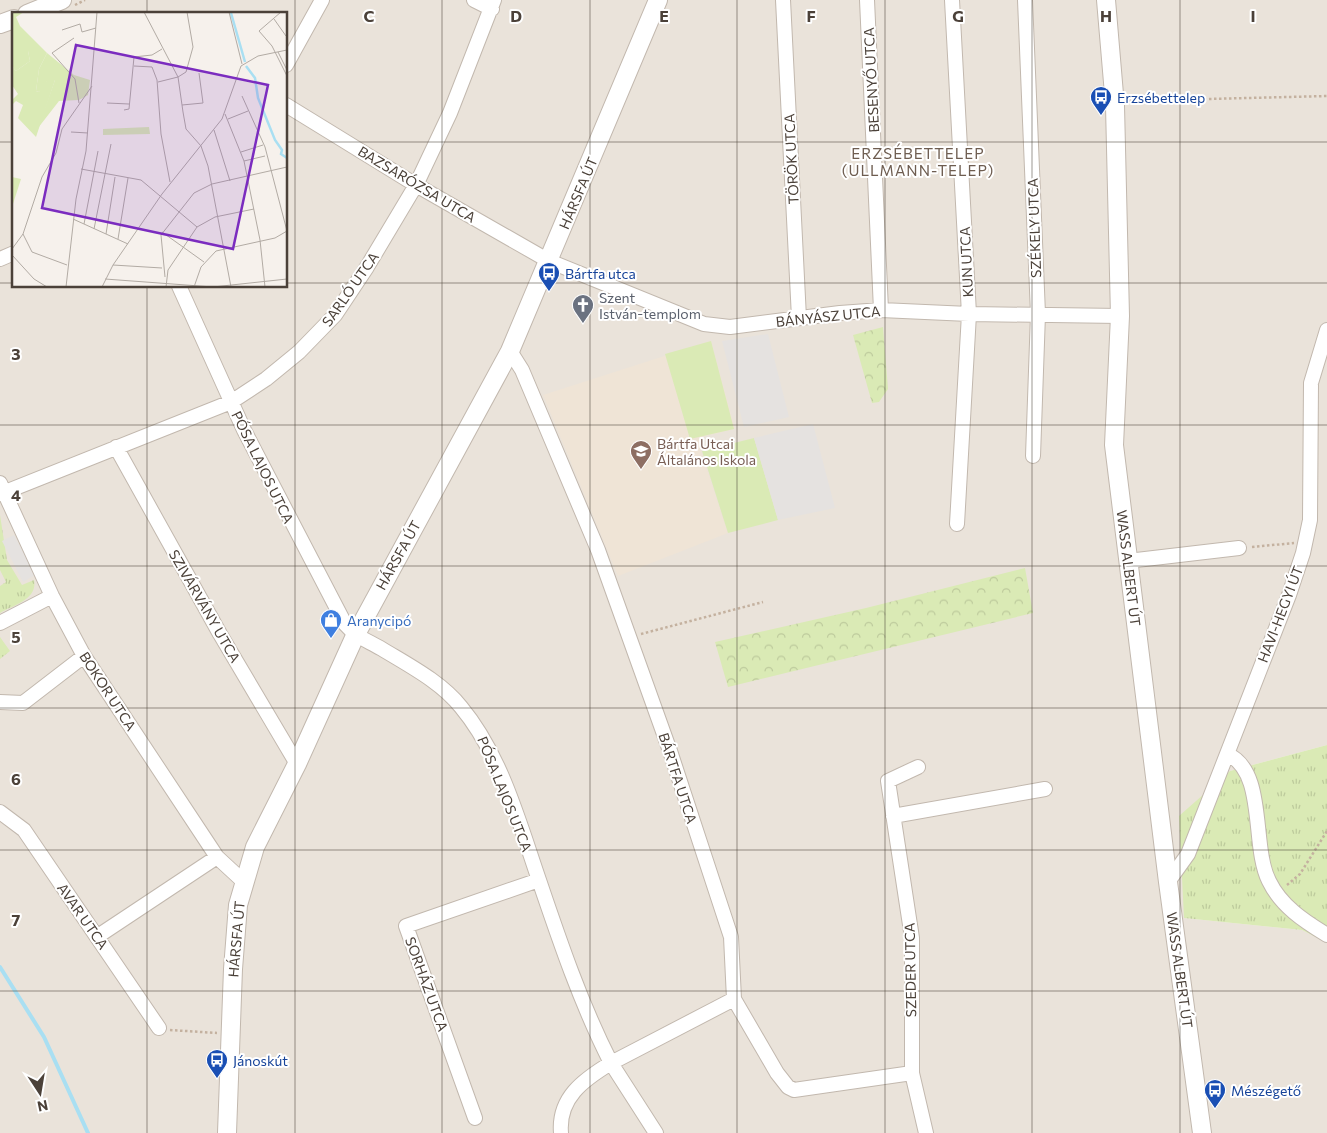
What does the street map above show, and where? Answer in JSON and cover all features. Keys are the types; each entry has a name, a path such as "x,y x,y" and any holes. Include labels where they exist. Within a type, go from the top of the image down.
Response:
{"street":[{"path":"288,61 322,0"},
{"path":"474,0 493,4"},
{"name":"HÁRSFA ÚT","path":"227,1133 230,1034 238,905 255,847 296,764 355,636 510,350 658,0"},
{"name":"TÖRÖK UTCA","path":"783,0 799,318"},
{"name":"BESENYŐ UTCA","path":"867,0 881,310"},
{"name":"KUN UTCA","path":"952,0 969,314 957,524"},
{"name":"SZÉKELY UTCA","path":"1025,0 1038,314 1033,456"},
{"name":"WASS ALBERT ÚT","path":"1106,0 1114,102 1120,316 1114,444 1168,882 1202,1133"},
{"path":"33,12 60,4"},
{"name":"SARLÓ UTCA","path":"1,489 231,402 266,379 293,357 335,315 367,267 416,185 450,112 493,4"},
{"path":"0,24 12,19"},
{"name":"BAZSARÓZSA UTCA","path":"288,105 416,185 549,261"},
{"path":"0,259 12,254"},
{"name":"BÁNYÁSZ UTCA","path":"549,261 704,324 730,327 881,310 969,314 1120,316"},
{"name":"PÓSA LAJOS UTCA","path":"180,288 231,402 284,512 345,624 355,636 380,648 434,681 460,706 478,730 500,776 590,1023 611,1063 656,1133"},
{"name":"HAVI-HEGYI ÚT","path":"1168,882 1188,854 1288,595 1305,542 1310,520 1311,382 1327,330"},
{"name":"BÁRTFA UTCA","path":"510,350 522,370 598,550 630,637 731,937 734,999 777,1073 788,1087 794,1090 806,1090 912,1073"},
{"name":"SZIVÁRVÁNY UTCA","path":"116,447 296,764"},
{"name":"BOKOR UTCA","path":"1,489 52,596 84,656 217,857 244,882"},
{"path":"1128,561 1239,548"},
{"path":"0,622 52,596"},
{"path":"0,702 23,703 84,656"},
{"path":"1227,754 1237,758 1243,764 1250,780 1262,865 1276,894 1300,917 1327,936"},
{"name":"SZEDER UTCA","path":"918,767 888,781 912,938 912,1073 926,1133"},
{"path":"893,816 1045,789"},
{"name":"AVAR UTCA","path":"0,812 24,830 159,1028"},
{"path":"98,936 217,857"},
{"name":"SORHÁZ UTCA","path":"475,1118 406,926 539,880"},
{"path":"561,1133 562,1108 571,1094 594,1073 734,999"}],"path":[{"path":"1114,102 1327,96"},
{"path":"1239,548 1305,542"},
{"path":"630,637 763,602"},
{"path":"1276,894 1300,874 1327,831"},
{"path":"159,1028 192,1033 230,1034"}],"shaded area":[{"path":"0,0 1327,0 1327,745 1230,771 1184,918 1302,930 1327,943 1327,1133 0,1133"},
{"path":"768,334 789,417 744,427 722,341"},
{"name":"Bártfa Utcai Általános Iskola","path":"711,341 735,429 702,437 699,444 728,533 618,576 543,395"},
{"path":"813,424 835,508 778,520 754,438"},
{"path":"14,535 35,575 23,582 2,541"}],"green space":[{"path":"883,327 888,389 879,402 872,403 853,335"},
{"path":"711,341 734,429 690,439 665,354"},
{"path":"754,438 778,520 728,533 702,451"},
{"path":"0,515 7,560 22,585 34,580 34,587 29,597 24,601 0,613 0,586 6,582 0,570"},
{"path":"1025,568 1033,613 728,687 715,642 866,608"},
{"path":"0,637 10,651 0,659"},
{"path":"1327,745 1327,943 1302,930 1184,918 1179,816 1230,771"}],"waterway":[{"path":"0,967 44,1037 88,1133"}],"place":[{"name":"Erzsébettelep","path":"1101,116"},
{"name":"Bártfa utca","path":"549,292"},
{"name":"Szent István-templom","path":"583,324"},
{"name":"Bártfa Utcai Általános Iskola","path":"641,470"},
{"name":"Aranycipó","path":"331,639"},
{"name":"Jánoskút","path":"217,1079"},
{"name":"Mészégető","path":"1215,1109"}],"district":[{"name":"ERZSÉBETTELEP (ULLMANN-TELEP)","path":"918,162"}]}
